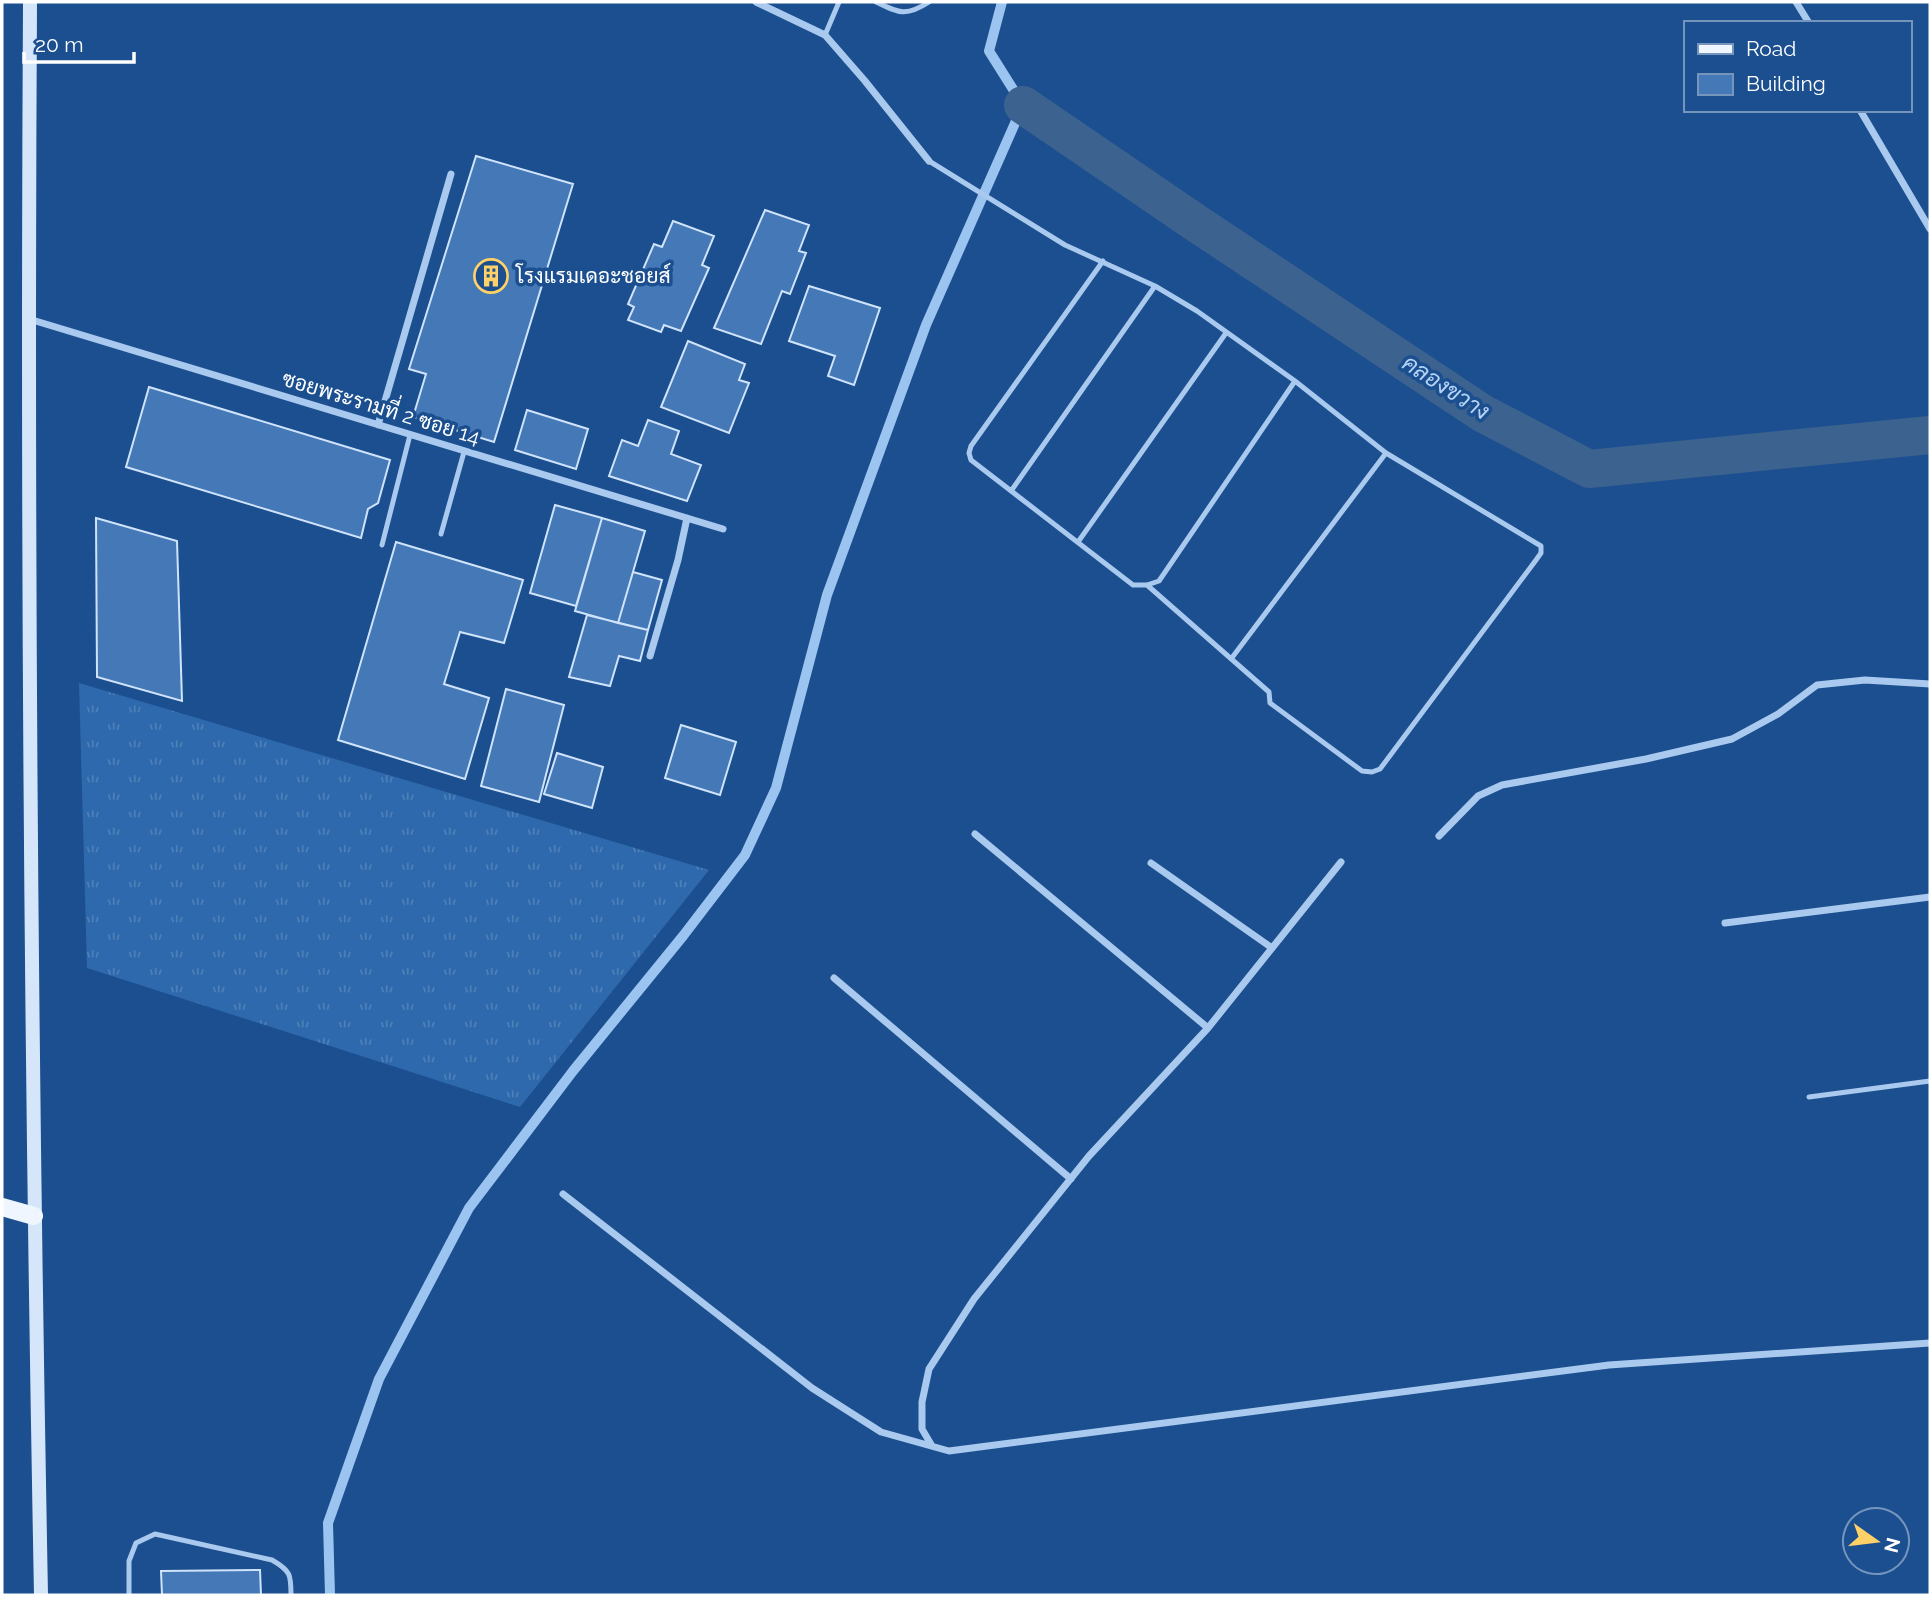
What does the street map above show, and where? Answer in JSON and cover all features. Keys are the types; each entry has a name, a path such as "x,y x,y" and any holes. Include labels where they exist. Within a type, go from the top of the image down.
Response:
{"main road":[{"path":"30,2 28,319 34,1216 41,1595"},
{"path":"2,1207 34,1216"}],"street":[{"path":"756,2 825,35 929,161"},
{"path":"1796,2 1808,21"},
{"path":"1861,112 1930,229"},
{"path":"378,425 451,174"},
{"name":"ซอยพระรามที่ 2 ซอย 14","path":"28,319 723,529"},
{"path":"650,656 678,560 687,518"},
{"path":"1439,836 1478,796 1502,785 1646,759 1732,739 1778,715 1816,685 1865,680 1930,684"},
{"path":"975,834 1208,1028"},
{"path":"933,1446 922,1429 922,1402 929,1369 974,1299 1071,1179 1208,1028 1341,862"},
{"path":"1151,863 1272,948"},
{"path":"1724,923 1930,897"},
{"path":"834,978 1071,1179"},
{"path":"563,1194 812,1388 881,1432 949,1451 1609,1365 1930,1343"}],"lane":[{"path":"825,35 839,2"},
{"path":"876,2 896,11 915,12 929,2"},
{"path":"929,161 1065,245 1155,286 1197,311 1295,381 1386,453 1541,546 1541,553 1536,560 1380,769 1372,772 1362,771 1270,703 1269,692 1147,585"},
{"path":"1103,261 971,446 969,453 971,460 1133,585 1147,585 1159,581 1295,381"},
{"path":"1012,491 1155,286"},
{"path":"1078,542 1226,333"},
{"path":"382,545 410,435"},
{"path":"441,534 464,452"},
{"path":"1231,659 1386,453"},
{"path":"1809,1097 1930,1081"},
{"path":"129,1595 129,1561 136,1543 155,1534 272,1560 284,1567 290,1577 291,1595"}],"green space":[{"path":"79,683 709,870 520,1107 87,968"}],"building":[{"name":"โรงแรมเดอะชอยส์","path":"476,156 573,184 494,442 413,417 426,374 409,369"},
{"path":"765,210 809,225 799,251 806,253 790,294 782,291 761,344 714,328"},
{"path":"673,221 714,236 702,265 709,268 681,331 664,325 661,332 628,320 634,307 628,304 654,244 662,247"},
{"path":"809,286 880,308 854,385 828,376 835,356 789,341"},
{"path":"688,341 745,364 739,380 749,383 729,433 661,407"},
{"path":"149,387 390,460 378,503 368,509 361,538 126,467"},
{"path":"527,410 588,429 576,469 515,450"},
{"path":"648,420 679,431 671,454 701,465 687,501 609,476 622,440 638,446"},
{"path":"555,505 602,518 576,606 530,593"},
{"path":"96,518 177,541 182,701 97,677"},
{"path":"602,518 645,531 618,623 575,611"},
{"path":"396,542 523,580 504,643 460,632 444,684 489,698 465,779 338,740"},
{"path":"633,572 662,580 648,630 618,623"},
{"path":"587,615 648,630 640,661 619,656 610,686 569,677"},
{"path":"506,689 564,705 539,802 481,786"},
{"path":"681,725 736,742 720,795 665,778"},
{"path":"557,753 603,767 592,808 544,794"},
{"path":"260,1570 261,1595 162,1595 161,1571"}],"waterway":[{"path":"330,1595 328,1523 379,1379 469,1208 573,1071 745,855 776,788 827,595 926,325 1023,105 989,51 1002,2"},
{"name":"คลองขวาง","path":"1023,105 1482,413 1589,469 1930,435"}],"place":[{"name":"โรงแรมเดอะชอยส์","path":"491,276"}]}
